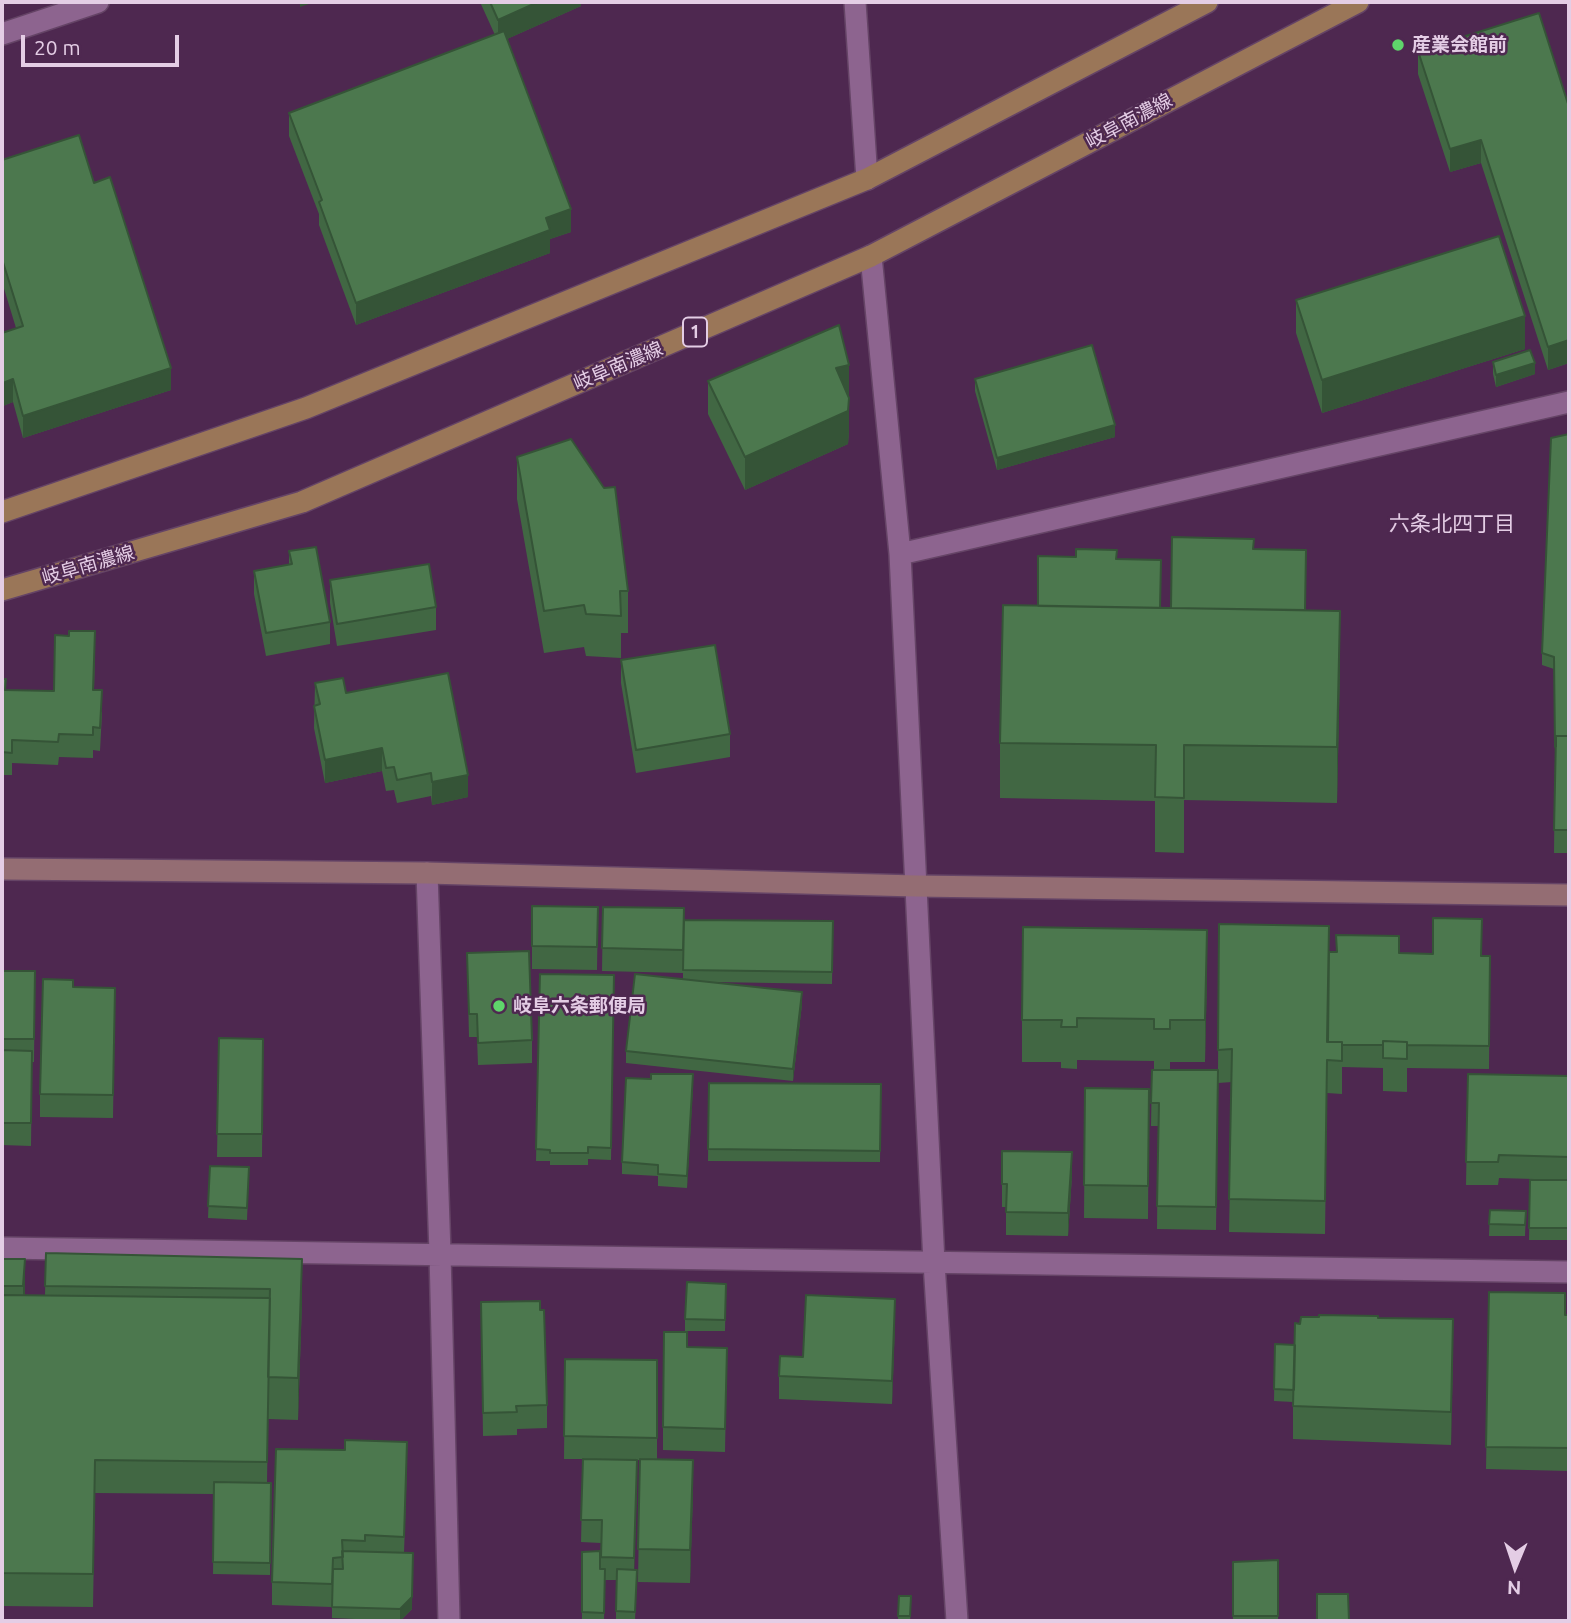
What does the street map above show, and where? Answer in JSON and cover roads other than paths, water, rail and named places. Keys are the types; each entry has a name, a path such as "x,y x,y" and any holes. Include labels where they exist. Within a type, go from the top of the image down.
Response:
{"main road":[{"path":"2,512 306,408 867,178 1207,2"},
{"name":"岐阜南濃線","path":"2,590 302,502 871,256 1358,2"}],"street":[{"path":"2,34 98,2"},
{"path":"855,2 867,178"},
{"path":"871,256 900,554 934,1263 957,1621"},
{"path":"900,554 1569,402"},
{"path":"2,869 427,873 916,886 1569,895"},
{"path":"427,873 449,1621"},
{"path":"2,1248 1569,1272"}],"place":[{"name":"産業会館前","path":"1398,45"},
{"name":"岐阜六条郵便局","path":"499,1006"}],"district":[{"name":"六条北四丁目","path":"1452,524"}]}
